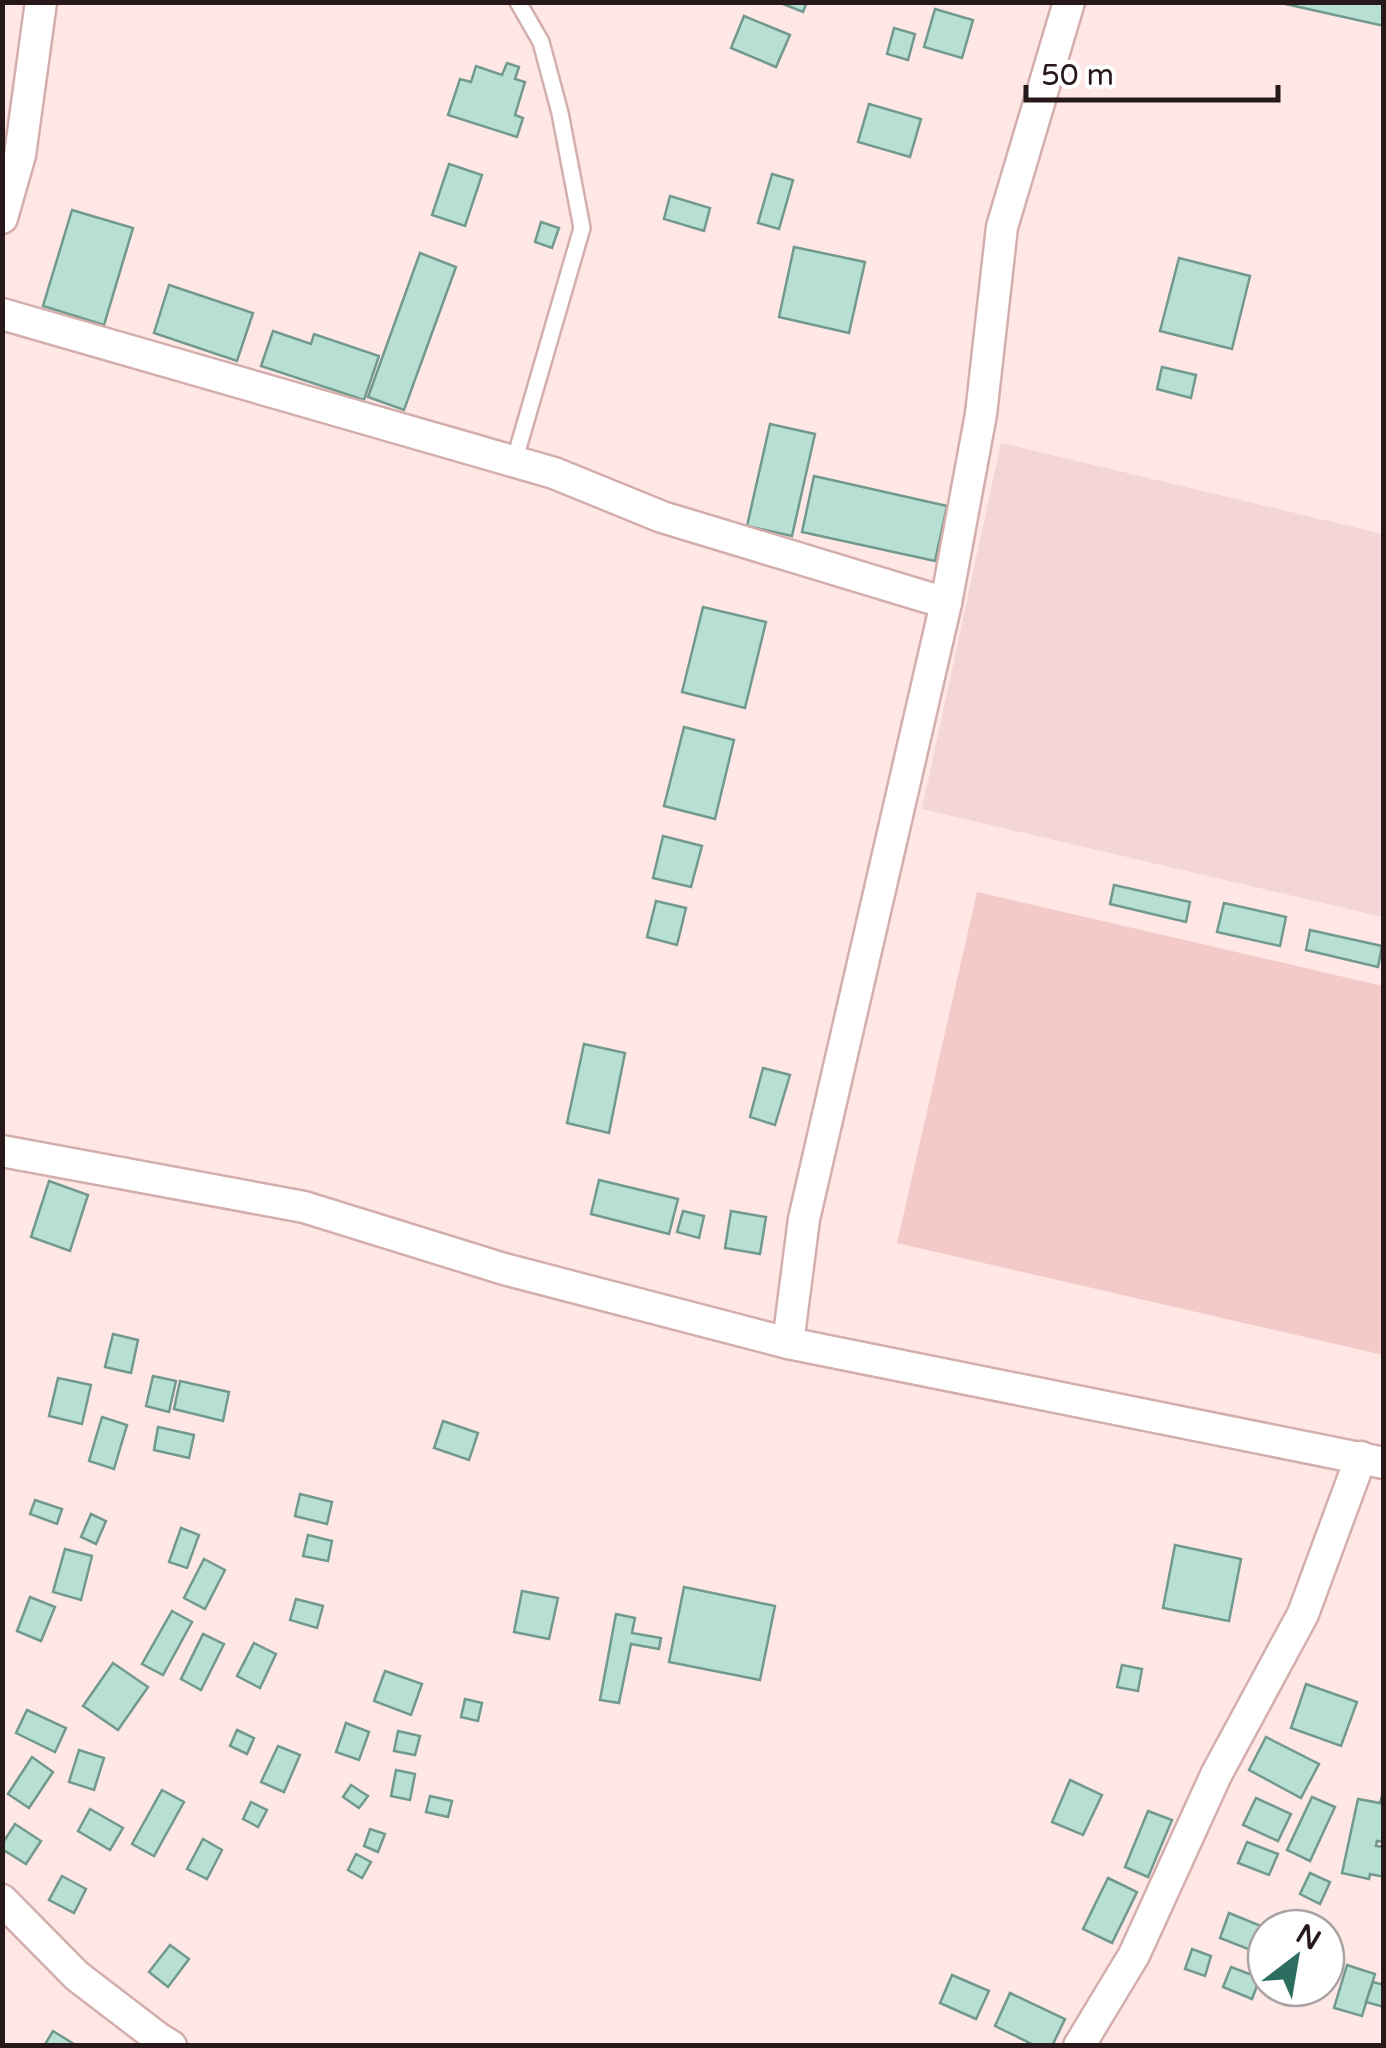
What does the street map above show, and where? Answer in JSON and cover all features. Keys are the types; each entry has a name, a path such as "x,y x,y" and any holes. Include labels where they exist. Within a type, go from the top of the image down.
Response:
{"street":[{"path":"2,218 20,155 40,2"},
{"path":"788,1342 804,1218 946,603 980,414 1002,227 1069,2"},
{"path":"2,314 554,473 662,517 946,603"},
{"path":"2,1151 304,1207 504,1270 788,1342 1372,1460 1303,1614 1216,1775 1134,1955 1079,2046"},
{"path":"2,1900 77,1976 171,2046"}],"lane":[{"path":"514,462 582,228 560,112 541,42 518,2"}],"shaded area":[{"path":"1001,443 1383,534 1383,917 922,809"},
{"path":"977,892 1383,986 1383,1355 897,1243"}],"building":[{"path":"778,2 807,2 803,12"},
{"path":"1282,2 1384,2 1384,26 1281,3"},
{"path":"935,9 973,20 962,58 924,47"},
{"path":"744,16 790,35 776,67 731,48"},
{"path":"894,28 915,34 908,60 887,54"},
{"path":"507,63 519,67 515,79 525,82 515,115 523,118 517,137 448,115 460,79 471,82 476,66 502,75"},
{"path":"869,104 921,119 910,157 858,142"},
{"path":"449,164 482,175 465,226 432,215"},
{"path":"772,174 793,180 779,229 758,223"},
{"path":"670,196 710,208 704,231 664,219"},
{"path":"72,210 133,228 104,325 43,306"},
{"path":"541,222 559,228 552,248 535,242"},
{"path":"794,247 865,262 849,333 779,317"},
{"path":"420,253 456,267 404,410 368,397"},
{"path":"1179,258 1250,276 1232,349 1160,331"},
{"path":"169,285 253,313 237,361 154,333"},
{"path":"273,331 311,344 314,334 379,356 364,400 261,366"},
{"path":"1162,367 1196,375 1191,398 1157,389"},
{"path":"770,424 815,434 792,536 747,526"},
{"path":"814,476 947,506 935,561 802,532"},
{"path":"703,607 766,622 745,708 682,692"},
{"path":"684,727 734,740 715,819 664,806"},
{"path":"663,836 702,846 691,887 653,878"},
{"path":"1114,885 1190,902 1186,922 1110,904"},
{"path":"656,901 686,908 677,945 647,937"},
{"path":"1224,903 1286,917 1280,946 1217,932"},
{"path":"1310,930 1382,946 1378,967 1306,950"},
{"path":"584,1044 625,1053 609,1133 567,1123"},
{"path":"763,1068 790,1075 775,1125 750,1117"},
{"path":"599,1180 678,1199 669,1234 591,1214"},
{"path":"49,1181 88,1195 70,1251 31,1237"},
{"path":"683,1211 704,1216 699,1238 677,1232"},
{"path":"731,1211 766,1217 760,1254 725,1248"},
{"path":"113,1334 138,1340 131,1373 105,1367"},
{"path":"153,1376 176,1381 169,1412 146,1406"},
{"path":"58,1378 91,1385 82,1424 49,1416"},
{"path":"180,1381 229,1392 223,1421 174,1409"},
{"path":"102,1417 127,1425 114,1469 89,1461"},
{"path":"443,1421 478,1433 469,1460 434,1448"},
{"path":"158,1427 194,1435 189,1458 154,1450"},
{"path":"300,1494 332,1502 327,1524 295,1516"},
{"path":"35,1500 62,1509 57,1524 30,1514"},
{"path":"91,1514 106,1521 96,1544 81,1537"},
{"path":"181,1528 199,1535 187,1568 169,1562"},
{"path":"308,1535 332,1541 328,1561 303,1556"},
{"path":"1175,1545 1241,1559 1229,1621 1163,1608"},
{"path":"65,1549 92,1556 81,1600 53,1592"},
{"path":"204,1559 225,1570 205,1609 184,1598"},
{"path":"684,1587 775,1606 760,1680 669,1662"},
{"path":"522,1591 558,1598 549,1639 514,1632"},
{"path":"30,1597 55,1607 41,1641 17,1631"},
{"path":"296,1599 323,1606 317,1628 290,1620"},
{"path":"172,1611 192,1622 163,1675 142,1664"},
{"path":"616,1614 635,1618 632,1633 661,1638 659,1649 631,1644 619,1703 600,1700"},
{"path":"203,1634 224,1644 201,1690 181,1679"},
{"path":"254,1643 276,1654 260,1688 237,1676"},
{"path":"113,1663 148,1687 118,1730 83,1706"},
{"path":"1122,1665 1142,1669 1138,1691 1117,1687"},
{"path":"385,1671 422,1684 411,1715 374,1701"},
{"path":"1306,1684 1357,1702 1341,1746 1291,1728"},
{"path":"465,1699 482,1703 478,1721 461,1717"},
{"path":"27,1710 66,1728 55,1752 16,1733"},
{"path":"346,1723 369,1732 359,1760 336,1752"},
{"path":"237,1730 254,1738 247,1754 230,1746"},
{"path":"398,1731 420,1736 415,1755 394,1751"},
{"path":"1266,1737 1319,1764 1301,1798 1249,1770"},
{"path":"278,1746 300,1755 284,1792 261,1782"},
{"path":"79,1750 104,1758 94,1790 69,1782"},
{"path":"32,1757 53,1772 29,1808 8,1794"},
{"path":"396,1770 415,1774 410,1800 391,1796"},
{"path":"1070,1780 1102,1795 1083,1835 1052,1822"},
{"path":"351,1785 368,1796 359,1808 343,1797"},
{"path":"1384,1788 1384,1842 1377,1841 1376,1846 1384,1847 1384,1877 1370,1874 1369,1879 1342,1873 1358,1799 1380,1803"},
{"path":"162,1790 184,1802 154,1856 132,1844"},
{"path":"430,1796 452,1801 448,1817 426,1812"},
{"path":"1312,1797 1335,1807 1310,1861 1287,1850"},
{"path":"1256,1798 1291,1814 1278,1841 1243,1825"},
{"path":"251,1802 267,1810 258,1827 243,1819"},
{"path":"90,1809 123,1828 110,1850 78,1831"},
{"path":"1148,1811 1172,1820 1148,1877 1125,1867"},
{"path":"15,1824 41,1841 26,1864 2,1849"},
{"path":"370,1829 385,1834 378,1852 364,1846"},
{"path":"203,1839 222,1850 207,1879 187,1869"},
{"path":"1247,1842 1278,1854 1269,1875 1238,1863"},
{"path":"356,1854 371,1862 362,1878 348,1870"},
{"path":"1310,1873 1330,1882 1320,1904 1300,1894"},
{"path":"62,1876 86,1889 74,1913 49,1900"},
{"path":"1108,1878 1137,1892 1112,1943 1083,1929"},
{"path":"1229,1913 1246,1920 1246,1948 1220,1938"},
{"path":"170,1945 189,1959 168,1987 149,1972"},
{"path":"1192,1949 1211,1956 1205,1976 1185,1969"},
{"path":"1347,1965 1375,1974 1362,2016 1334,2008 1346,2008"},
{"path":"1231,1967 1246,1973 1246,1997 1223,1987"},
{"path":"952,1975 989,1991 976,2019 940,2003"},
{"path":"1373,1982 1384,1985 1384,2007 1366,2002"},
{"path":"1010,1993 1065,2019 1052,2046 1036,2046 995,2026"},
{"path":"53,2031 77,2046 44,2046"}]}
